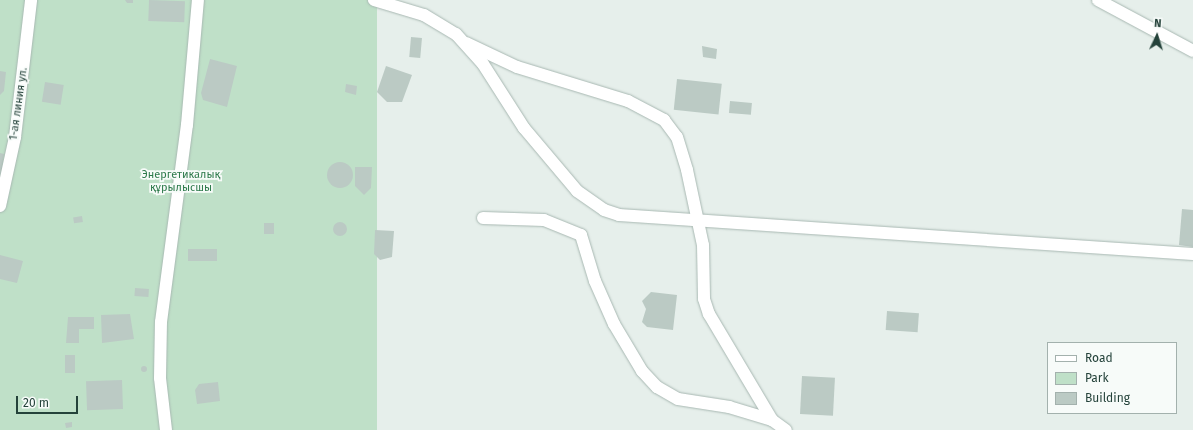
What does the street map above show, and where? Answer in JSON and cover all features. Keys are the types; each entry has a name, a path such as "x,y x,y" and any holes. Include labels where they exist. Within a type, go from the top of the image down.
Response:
{"street":[{"name":"1-ая линия ул.","path":"0,206 15,137 31,0"},
{"path":"166,430 160,378 161,322 187,125 198,0"},
{"path":"374,0 441,23 462,41 482,64 524,128 589,200 619,215 698,219 1193,254"},
{"path":"1098,0 1193,51"},
{"path":"462,41 517,67 628,101 664,120 677,137 698,219 703,245 704,299 709,314 772,420"},
{"path":"483,218 544,220 581,235 595,281 614,324 642,371 657,388 678,399 729,407 772,420 786,430"}],"green space":[{"name":"Энергетикалық құрылысшы","path":"0,0 377,0 377,430 0,430"}],"building":[{"path":"125,0 133,0 133,3 127,3"},
{"path":"149,0 185,1 184,22 148,21"},
{"path":"411,37 422,38 420,58 409,57"},
{"path":"702,46 717,49 716,59 703,57"},
{"path":"210,59 237,66 227,107 203,100 201,93"},
{"path":"386,66 412,75 402,102 387,102 377,92"},
{"path":"0,71 6,72 4,91 0,95"},
{"path":"677,79 722,84 719,115 674,110"},
{"path":"45,82 64,85 61,105 42,102"},
{"path":"346,84 357,86 356,95 345,92"},
{"path":"730,101 752,103 751,115 729,113"},
{"path":"0,153 4,154 1,176 0,175"},
{"path":"340,162 349,166 353,175 349,184 340,188 331,184 327,175 331,166"},
{"path":"355,167 372,167 371,188 364,195 355,186"},
{"path":"1182,209 1193,210 1193,247 1179,245"},
{"path":"82,216 83,222 74,223 73,217"},
{"path":"340,222 345,224 347,229 345,234 340,236 335,234 333,229 335,224"},
{"path":"264,223 274,223 274,234 264,234"},
{"path":"375,230 394,231 392,257 380,260 374,254"},
{"path":"188,249 217,249 217,261 188,261"},
{"path":"0,255 23,261 17,283 0,279"},
{"path":"135,288 149,289 148,297 134,296"},
{"path":"651,292 677,295 673,330 647,327 642,322 646,309 642,301"},
{"path":"887,311 919,313 918,332 886,330"},
{"path":"130,314 134,339 102,343 101,315"},
{"path":"68,317 94,317 94,329 79,329 79,343 66,343"},
{"path":"65,355 75,355 75,373 65,373"},
{"path":"144,366 147,369 144,372 141,369"},
{"path":"802,376 835,378 833,416 800,414"},
{"path":"122,380 123,409 87,410 86,381"},
{"path":"218,382 220,401 197,404 195,390 199,384"},
{"path":"72,422 72,427 66,428 65,423"}]}
